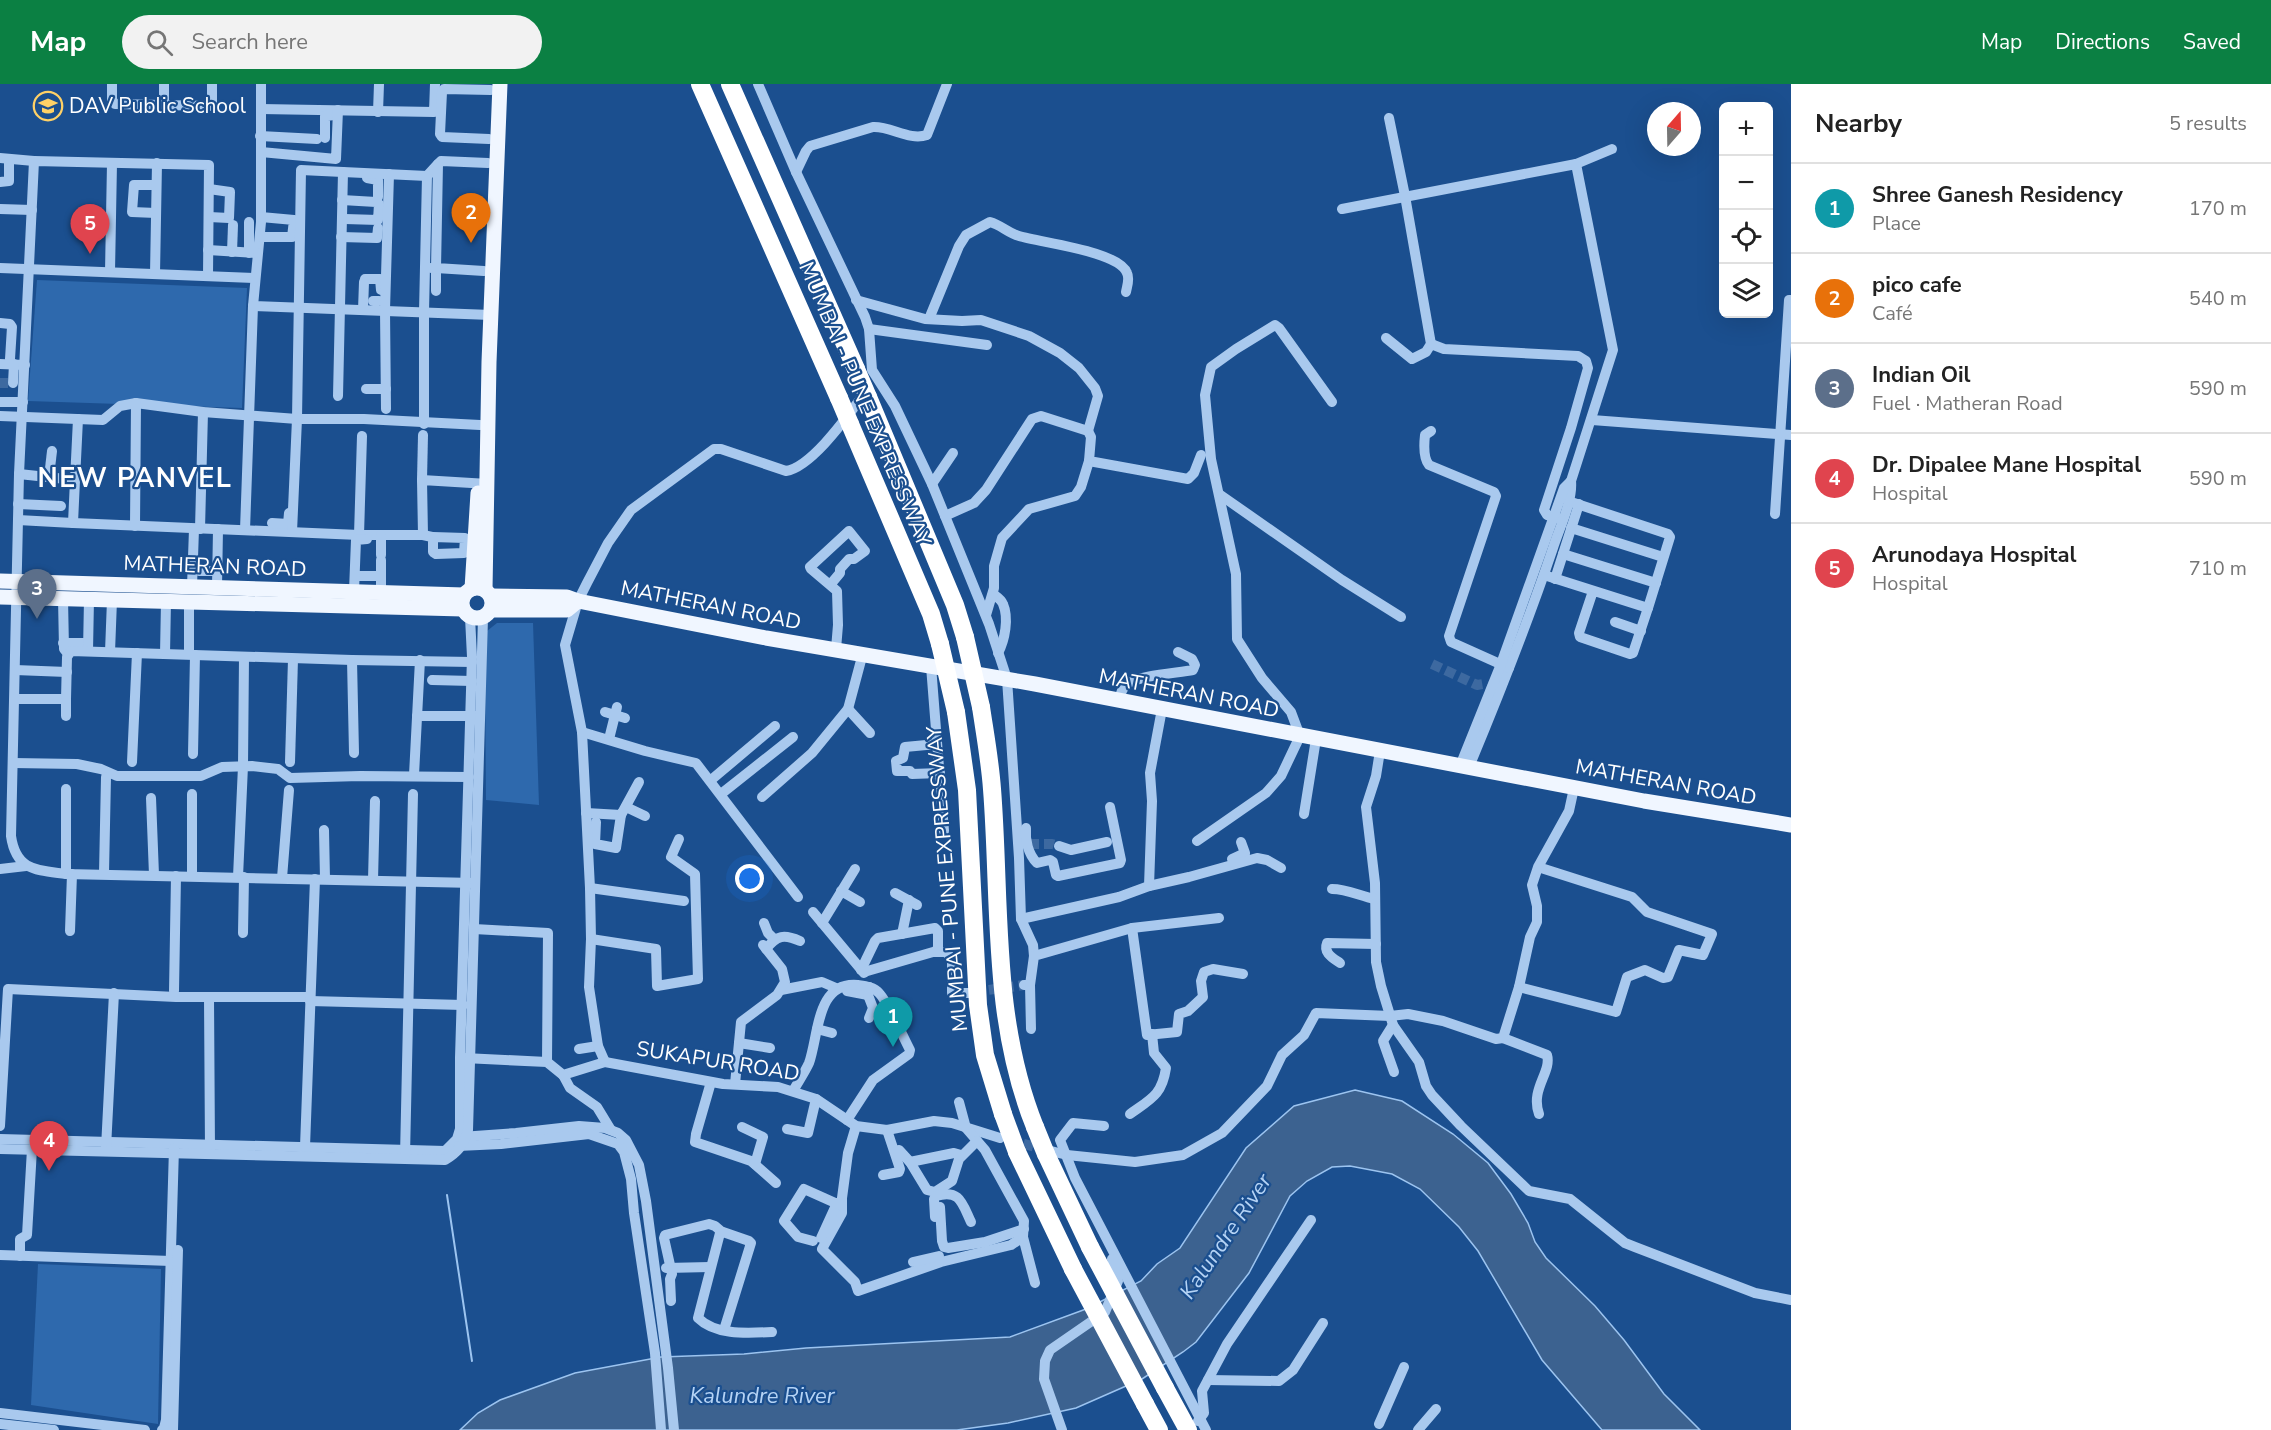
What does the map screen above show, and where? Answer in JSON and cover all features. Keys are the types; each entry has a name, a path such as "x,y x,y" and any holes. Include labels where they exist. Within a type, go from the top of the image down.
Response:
{"highway":[{"name":"MUMBAI - PUNE EXPRESSWAY","path":"700,84 839,398 931,614 956,712 967,790 978,1005 985,1055 1017,1152 1073,1269 1159,1430"},
{"name":"MUMBAI - PUNE EXPRESSWAY","path":"730,84 856,369 955,605 965,637 981,707 992,787 1004,1003 1011,1050 1035,1127 1099,1244 1166,1388 1194,1424"}],"main road":[{"path":"483,483 480,425 487,314 484,271 489,139 494,86"},
{"path":"477,603 483,483 494,86"},
{"name":"MATHERAN ROAD","path":"0,581 190,594 477,603 567,597 766,638 1006,679 1574,788 1791,825"},
{"name":"MATHERAN ROAD","path":"0,597 166,601 217,587 381,592 477,603"}],"street":[{"path":"112,84 112,100 115,104 164,106 210,106 212,84"},
{"path":"164,84 164,106"},
{"path":"208,276 211,250 234,220 264,153 261,84"},
{"path":"378,111 379,84"},
{"path":"261,109 338,113 434,112 435,84"},
{"path":"759,84 796,172 869,329 872,370 896,406 932,484 986,615 1006,679 1025,844 1034,861 1050,860 1058,876 1120,863 1110,807"},
{"path":"796,172 810,146 873,127 919,138 927,135 947,84"},
{"path":"489,139 442,137 440,134 442,92 444,89 494,86"},
{"path":"264,136 321,139 325,116 338,113"},
{"path":"264,153 338,158 338,113"},
{"path":"1386,338 1412,359 1426,352 1431,344 1406,196 1389,118"},
{"path":"299,155 300,138"},
{"path":"1342,208 1576,164 1612,149"},
{"path":"0,182 9,181 3,160 209,165 211,189 234,220 253,253 245,530"},
{"path":"12,362 29,268 34,161"},
{"path":"436,291 430,268 427,176 441,161 488,163"},
{"path":"110,272 112,163"},
{"path":"155,274 157,163"},
{"path":"424,424 424,312 430,268 438,164"},
{"path":"1465,766 1505,666 1565,502 1564,488 1571,482 1613,350 1576,164"},
{"path":"292,532 291,485 297,419 300,307 297,226 301,170 343,172 376,178 381,191 379,306 386,409"},
{"path":"343,172 345,219 343,237"},
{"path":"338,396 344,200 349,177 389,174 427,176"},
{"path":"381,191 389,174"},
{"path":"156,185 134,185 132,212 156,213"},
{"path":"211,189 230,192 230,216 262,237 292,237 297,226"},
{"path":"343,237 378,238 381,223 378,202 344,200"},
{"path":"0,209 32,210"},
{"path":"234,220 292,219 297,226"},
{"path":"345,219 381,223"},
{"path":"232,252 234,220"},
{"path":"929,319 959,246 966,235 990,222 1019,236 1113,260 1127,272 1129,280 1126,292"},
{"path":"253,253 262,237"},
{"path":"211,250 253,253"},
{"path":"0,268 254,278"},
{"path":"430,268 484,271"},
{"path":"363,310 364,280 381,280 379,306"},
{"path":"855,300 929,319 981,320 1029,336 1060,353 1079,368 1095,388 1098,396 1088,431"},
{"path":"1775,514 1789,300 1791,300"},
{"path":"253,306 363,310 379,306 424,312 487,314"},
{"path":"0,323 10,324 12,327 12,362 15,383 23,402 18,504 11,836 17,857 26,866"},
{"path":"1197,840 1266,793 1281,776 1300,736 1291,712 1262,678 1237,639 1236,574 1211,459 1205,395 1211,367 1275,326 1279,328 1332,402"},
{"path":"869,329 987,345"},
{"path":"1431,344 1444,349 1578,356 1586,361 1588,368 1544,510 1545,514 1558,519"},
{"path":"605,1062 598,1046 589,987 590,888 582,732 565,645 578,601 608,543 631,510 650,495 714,449 721,449 786,471 797,468 807,461 838,429 877,377"},
{"path":"366,389 386,389"},
{"path":"0,402 23,402"},
{"path":"0,416 103,420 120,406 136,403 203,412 297,419 364,419 424,424 480,425"},
{"path":"135,526 136,403"},
{"path":"193,754 190,594 203,412"},
{"path":"945,516 974,503 986,490 1032,419 1041,416 1088,431 1091,436 1089,461 1081,488 1075,496 1029,509 1002,538 994,566 993,594 986,615"},
{"path":"73,522 78,419"},
{"path":"1592,420 1791,435"},
{"path":"1431,431 1425,435 1424,440 1426,461 1429,465 1494,492 1497,496 1449,636 1451,642 1505,666"},
{"path":"354,591 357,539 428,536 422,480 423,435"},
{"path":"359,535 362,436"},
{"path":"49,477 52,451"},
{"path":"932,484 953,453"},
{"path":"1089,461 1188,479 1194,473 1201,455"},
{"path":"19,474 75,480"},
{"path":"422,480 448,476 483,483"},
{"path":"1219,494 1342,580 1401,617"},
{"path":"1548,498 1579,504 1668,534 1670,537 1634,653 1630,654 1580,637 1579,633 1593,591"},
{"path":"18,504 61,506"},
{"path":"1465,766 1489,690 1505,666 1549,577 1563,554 1579,504"},
{"path":"272,511 272,527"},
{"path":"18,520 218,533 288,524 289,512"},
{"path":"1549,577 1558,519"},
{"path":"272,527 292,532 381,537"},
{"path":"1571,528 1664,557"},
{"path":"830,585 840,573 840,568 849,559 854,559 865,551 849,531 810,567 830,585 837,591 836,649"},
{"path":"217,587 218,533"},
{"path":"381,537 381,592"},
{"path":"1563,554 1656,583"},
{"path":"199,571 218,571"},
{"path":"355,576 381,576"},
{"path":"1549,577 1648,608"},
{"path":"993,594 1004,606 1003,644 998,653"},
{"path":"63,598 63,643 68,654 66,716"},
{"path":"86,647 88,599"},
{"path":"110,648 112,600"},
{"path":"165,654 166,601"},
{"path":"473,807 470,777 475,716 472,662 477,603"},
{"path":"465,1058 464,1005 471,883 477,603"},
{"path":"1615,622 1641,631"},
{"path":"63,643 137,653 472,662"},
{"path":"68,654 86,647"},
{"path":"1119,701 1125,685 1133,681 1171,672 1192,670 1195,665 1192,659 1178,652"},
{"path":"132,762 137,653"},
{"path":"762,797 812,753 840,714 863,653"},
{"path":"243,933 241,877 244,657"},
{"path":"290,762 293,658"},
{"path":"352,660 354,753"},
{"path":"424,661 430,678 472,681"},
{"path":"414,775 417,716 424,661"},
{"path":"931,666 944,831"},
{"path":"15,670 67,672"},
{"path":"15,699 63,701 66,699"},
{"path":"1149,886 1152,801 1150,773 1162,710"},
{"path":"609,739 615,713"},
{"path":"840,714 870,733"},
{"path":"417,716 475,716"},
{"path":"711,780 775,726"},
{"path":"582,732 645,751 696,763 798,897"},
{"path":"721,794 793,737"},
{"path":"1304,814 1316,739"},
{"path":"937,744 904,747 903,758 896,761 897,771 910,771 912,774 940,773"},
{"path":"1380,751 1376,776 1366,807 1376,898 1379,978 1393,1026 1419,1062 1426,1086 1432,1095 1529,1191 1570,1199 1625,1243 1755,1293 1791,1300"},
{"path":"13,764 77,764 101,769 117,776 201,776 222,767 243,766 278,769 290,778 414,775 470,777"},
{"path":"104,873 103,828 106,777"},
{"path":"596,822 595,844 616,848 624,811 639,782"},
{"path":"1503,1038 1519,987 1530,937 1537,922 1533,885 1538,867 1569,811 1574,788"},
{"path":"66,789 70,931"},
{"path":"282,878 289,790"},
{"path":"192,794 192,876"},
{"path":"405,1154 413,794"},
{"path":"151,798 154,875"},
{"path":"373,880 375,801"},
{"path":"586,813 624,811 645,816"},
{"path":"1026,828 1021,919 1033,945 1035,956 1027,985 1031,1029"},
{"path":"305,1147 310,999 324,830"},
{"path":"591,939 656,949 657,986 698,979 695,874 671,857 679,838"},
{"path":"1059,846 1071,850 1107,842"},
{"path":"1236,861 1245,853 1241,842"},
{"path":"1021,919 1119,897 1236,861 1257,858 1267,860 1281,868"},
{"path":"0,869 26,866 69,874 471,883"},
{"path":"1206,868 1218,866"},
{"path":"1519,987 1616,1012 1627,977 1645,970 1663,978 1668,977 1679,950 1703,955 1712,934 1647,912 1632,897 1538,867"},
{"path":"822,923 855,869"},
{"path":"174,991 176,876"},
{"path":"459,1141 474,929 471,883"},
{"path":"590,888 684,901"},
{"path":"1332,889 1346,889 1362,896 1376,898"},
{"path":"841,891 860,902"},
{"path":"895,893 913,903 902,934"},
{"path":"813,912 863,971 873,1008 869,1018"},
{"path":"1035,956 1132,928 1218,918"},
{"path":"764,923 768,933 774,939"},
{"path":"863,971 878,938 935,928 938,931 936,952"},
{"path":"1132,928 1147,1035 1177,1032 1179,1014 1188,1011 1203,998 1201,981 1204,972 1213,969 1243,974"},
{"path":"474,929 548,933 547,1062"},
{"path":"781,990 786,976 765,947 779,937 800,941"},
{"path":"1340,963 1329,955 1326,948 1327,943 1376,944"},
{"path":"863,971 936,952 946,952 952,959 952,993 969,993"},
{"path":"735,1084 743,1019 781,990 822,982 838,992"},
{"path":"793,1091 819,1039 826,1003 847,985 879,993 910,1050 909,1054 873,1080 851,1127 839,1205 817,1239 798,1237 784,1221 806,1188 839,1205 842,1214 822,1249 855,1282 858,1291 940,1259"},
{"path":"0,1126 8,989 464,1005"},
{"path":"106,1147 114,993"},
{"path":"209,997 211,1150"},
{"path":"1048,1153 1135,1162 1183,1155 1222,1133 1267,1086 1282,1055 1304,1035 1316,1013 1393,1026"},
{"path":"1394,1072 1383,1041 1393,1026 1408,1014 1496,1039 1503,1038 1547,1055 1549,1061 1537,1090 1536,1105 1539,1114"},
{"path":"1130,1114 1150,1100 1164,1085 1166,1068 1154,1053 1152,1034"},
{"path":"739,1043 770,1048"},
{"path":"579,1049 598,1046"},
{"path":"465,1058 547,1062 563,1075 570,1088 597,1107 611,1130"},
{"name":"SUKAPUR ROAD","path":"563,1075 605,1062 711,1082 778,1087 816,1099 851,1127 887,1130 934,1121 952,1123 1000,1138"},
{"path":"711,1082 695,1142 755,1164 776,1183"},
{"path":"787,1129 808,1134 816,1099"},
{"path":"959,1102 966,1128 985,1150 1024,1221 1023,1233 1035,1283"},
{"path":"1062,1430 1044,1379 1045,1361 1050,1350 1105,1312 1118,1281 1099,1244 1060,1140 1073,1123 1104,1126"},
{"path":"0,1139 106,1147 405,1154 445,1151 459,1141 579,1126 611,1130 626,1140 639,1165 656,1268 674,1430"},
{"path":"742,1128 763,1137 755,1164"},
{"path":"883,1175 899,1172 900,1169 887,1130"},
{"path":"459,1141 521,1142 589,1134 618,1144 624,1152 631,1179 651,1328 661,1430"},
{"path":"899,1150 910,1162 927,1190 935,1192 952,1181 962,1155 977,1141"},
{"path":"0,1149 106,1147"},
{"path":"211,1150 305,1147 405,1154"},
{"path":"20,1256 20,1239 27,1235 32,1149"},
{"path":"162,1430 166,1420 177,1149"},
{"path":"173,1430 177,1149"},
{"path":"910,1162 954,1153 962,1155"},
{"path":"940,1259 934,1206 936,1196 949,1193 956,1195 971,1222"},
{"path":"940,1207 944,1247 986,1242 1023,1233"},
{"path":"1194,1424 1204,1413 1202,1390 1227,1344 1311,1220"},
{"path":"671,1301 670,1279 672,1274 663,1238 665,1235 709,1224 722,1232 749,1240 751,1243 724,1330"},
{"path":"722,1232 710,1267 698,1318 702,1322 724,1330 746,1333 772,1332"},
{"path":"913,1262 1011,1245 1023,1233"},
{"path":"1099,1244 1120,1265 1188,1392 1194,1424"},
{"path":"0,1255 171,1261"},
{"path":"642,1268 710,1267"},
{"path":"1208,1380 1279,1381 1293,1370 1323,1323"},
{"path":"1380,1428 1404,1367"},
{"path":"1418,1430 1436,1409"},
{"path":"0,1413 91,1427 145,1430"},
{"path":"0,1424 14,1428 54,1430"},
{"path":"1194,1424 1206,1430"}],"shaded area":[{"path":"37,280 247,288 242,408 28,401"},
{"path":"497,623 533,623 539,805 486,800 487,631"},
{"path":"38,1264 161,1269 158,1424 31,1405"}],"water":[{"name":"Kalundre River","path":"1355,1090 1402,1101 1453,1134 1488,1163 1511,1194 1528,1223 1535,1242 1546,1258 1595,1306 1624,1340 1664,1394 1700,1430 1602,1430 1542,1360 1478,1251 1459,1227 1420,1189 1392,1174 1350,1166 1332,1167 1307,1181 1290,1196 1249,1273 1196,1342 1142,1379 1076,1408 1008,1423 957,1430 460,1430 478,1413 500,1400 575,1373 661,1357 1010,1337 1086,1309 1141,1281 1157,1264 1180,1248 1246,1148 1294,1106"}],"waterway":[{"path":"447,1195 472,1361"}],"tunnel":[{"path":"0,383 8,383"},
{"path":"1432,664 1477,685 1488,686"},
{"path":"1029,844 1059,846"},
{"path":"974,992 1024,985"},
{"path":"1009,1140 1047,1150"}],"place":[{"name":"DAV Public School","path":"48,106"},
{"name":"pico cafe","path":"471,243"},
{"name":"Arunodaya Hospital","path":"90,254"},
{"name":"Indian Oil","path":"37,619"},
{"name":"Shree Ganesh Residency","path":"893,1047"},
{"name":"Dr. Dipalee Mane Hospital","path":"49,1171"}],"district":[{"name":"NEW PANVEL","path":"135,478"}]}
